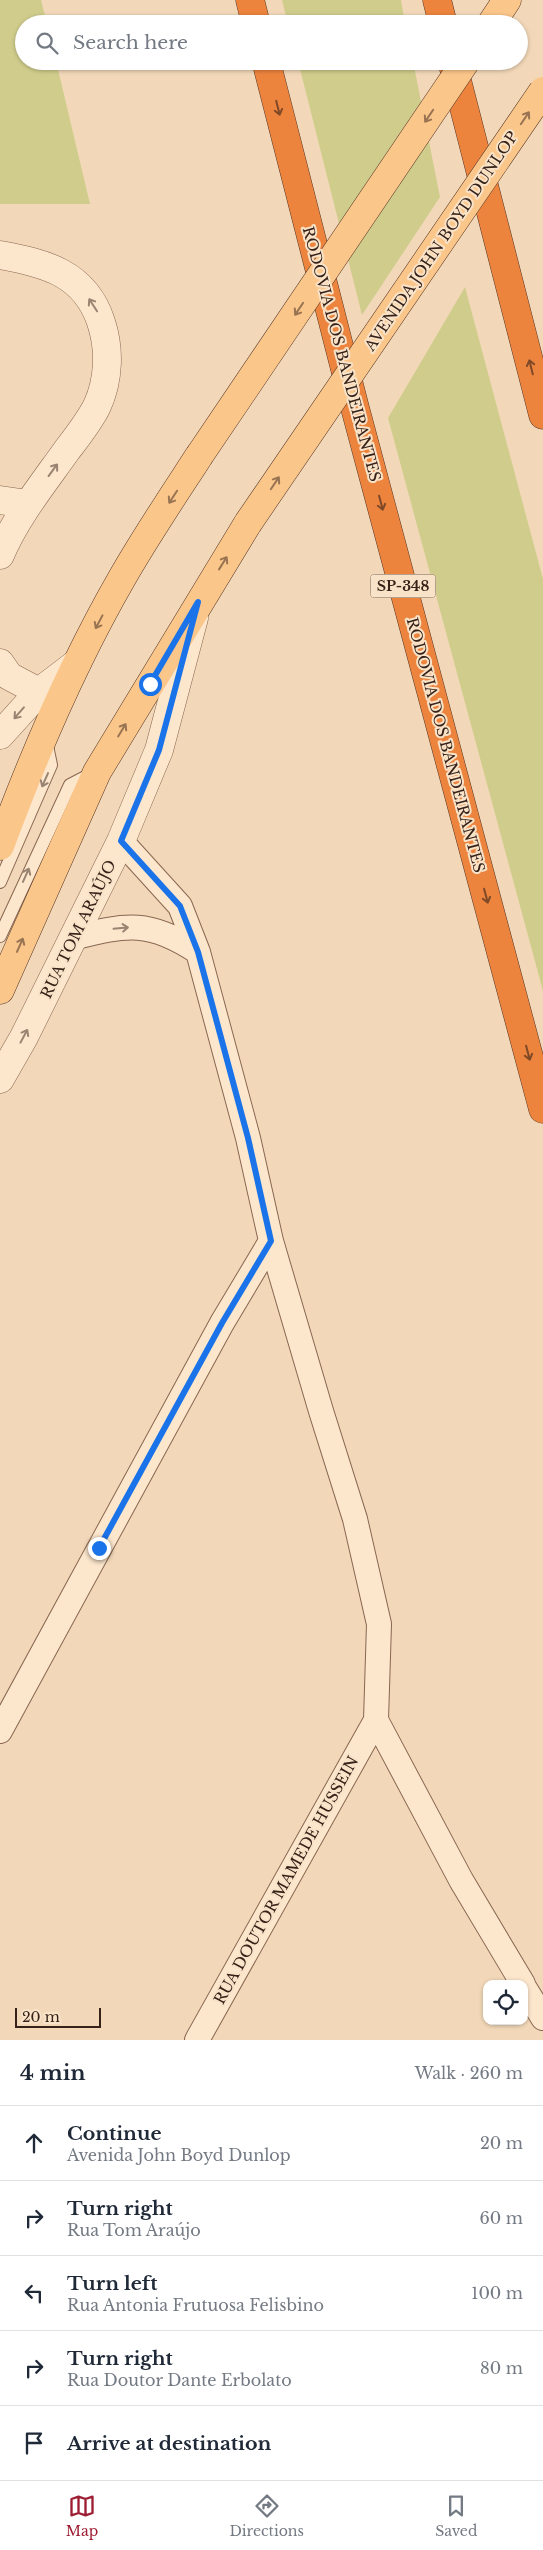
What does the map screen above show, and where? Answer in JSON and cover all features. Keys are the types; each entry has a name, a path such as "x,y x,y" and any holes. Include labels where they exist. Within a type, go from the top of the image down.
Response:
{"highway":[{"path":"250,0 254,15"},
{"path":"437,0 441,15"},
{"name":"RODOVIA DOS BANDEIRANTES","path":"268,70 358,418 543,1110"},
{"path":"454,70 543,414"}],"main road":[{"path":"497,15 507,0"},
{"path":"0,846 45,734 77,663 139,549 460,70"},
{"name":"AVENIDA JOHN BOYD DUNLOP","path":"0,990 97,772 198,602 248,523 543,91"}],"street":[{"path":"0,256 32,261 58,270 82,288 97,311 108,351 105,380 97,406 28,504 0,555"},
{"path":"0,500 28,504"},
{"name":"RUA TOM ARAÚJO","path":"0,1079 24,1037 121,841 159,750 198,602"},
{"path":"0,662 9,676 39,692"},
{"path":"0,735 39,692 77,663"},
{"path":"121,841 180,906 198,952 243,1120 271,1241 320,1410 356,1519 379,1624 376,1720 461,1880 520,1980"},
{"path":"73,938 108,929 153,928 177,938 198,952"},
{"path":"0,1731 222,1323 271,1241"},
{"name":"RUA DOUTOR MAMEDE HUSSEIN","path":"196,2040 376,1720"},
{"path":"528,1993 543,2018"}],"lane":[{"path":"0,882 51,765 45,734"},
{"path":"0,936 70,786 97,772"}],"shaded area":[{"path":"0,0 41,0 45,15 15,15 15,70 58,70 90,204 0,204"},
{"path":"282,0 401,0 404,15 286,15"},
{"path":"300,70 415,70 440,197 362,315"},
{"path":"465,287 543,579 543,991 388,418"}],"route":[{"path":"99,1548 222,1323 271,1241 226,1050 198,952 180,906 160,881 121,841 159,750 198,602 150,684"}]}
